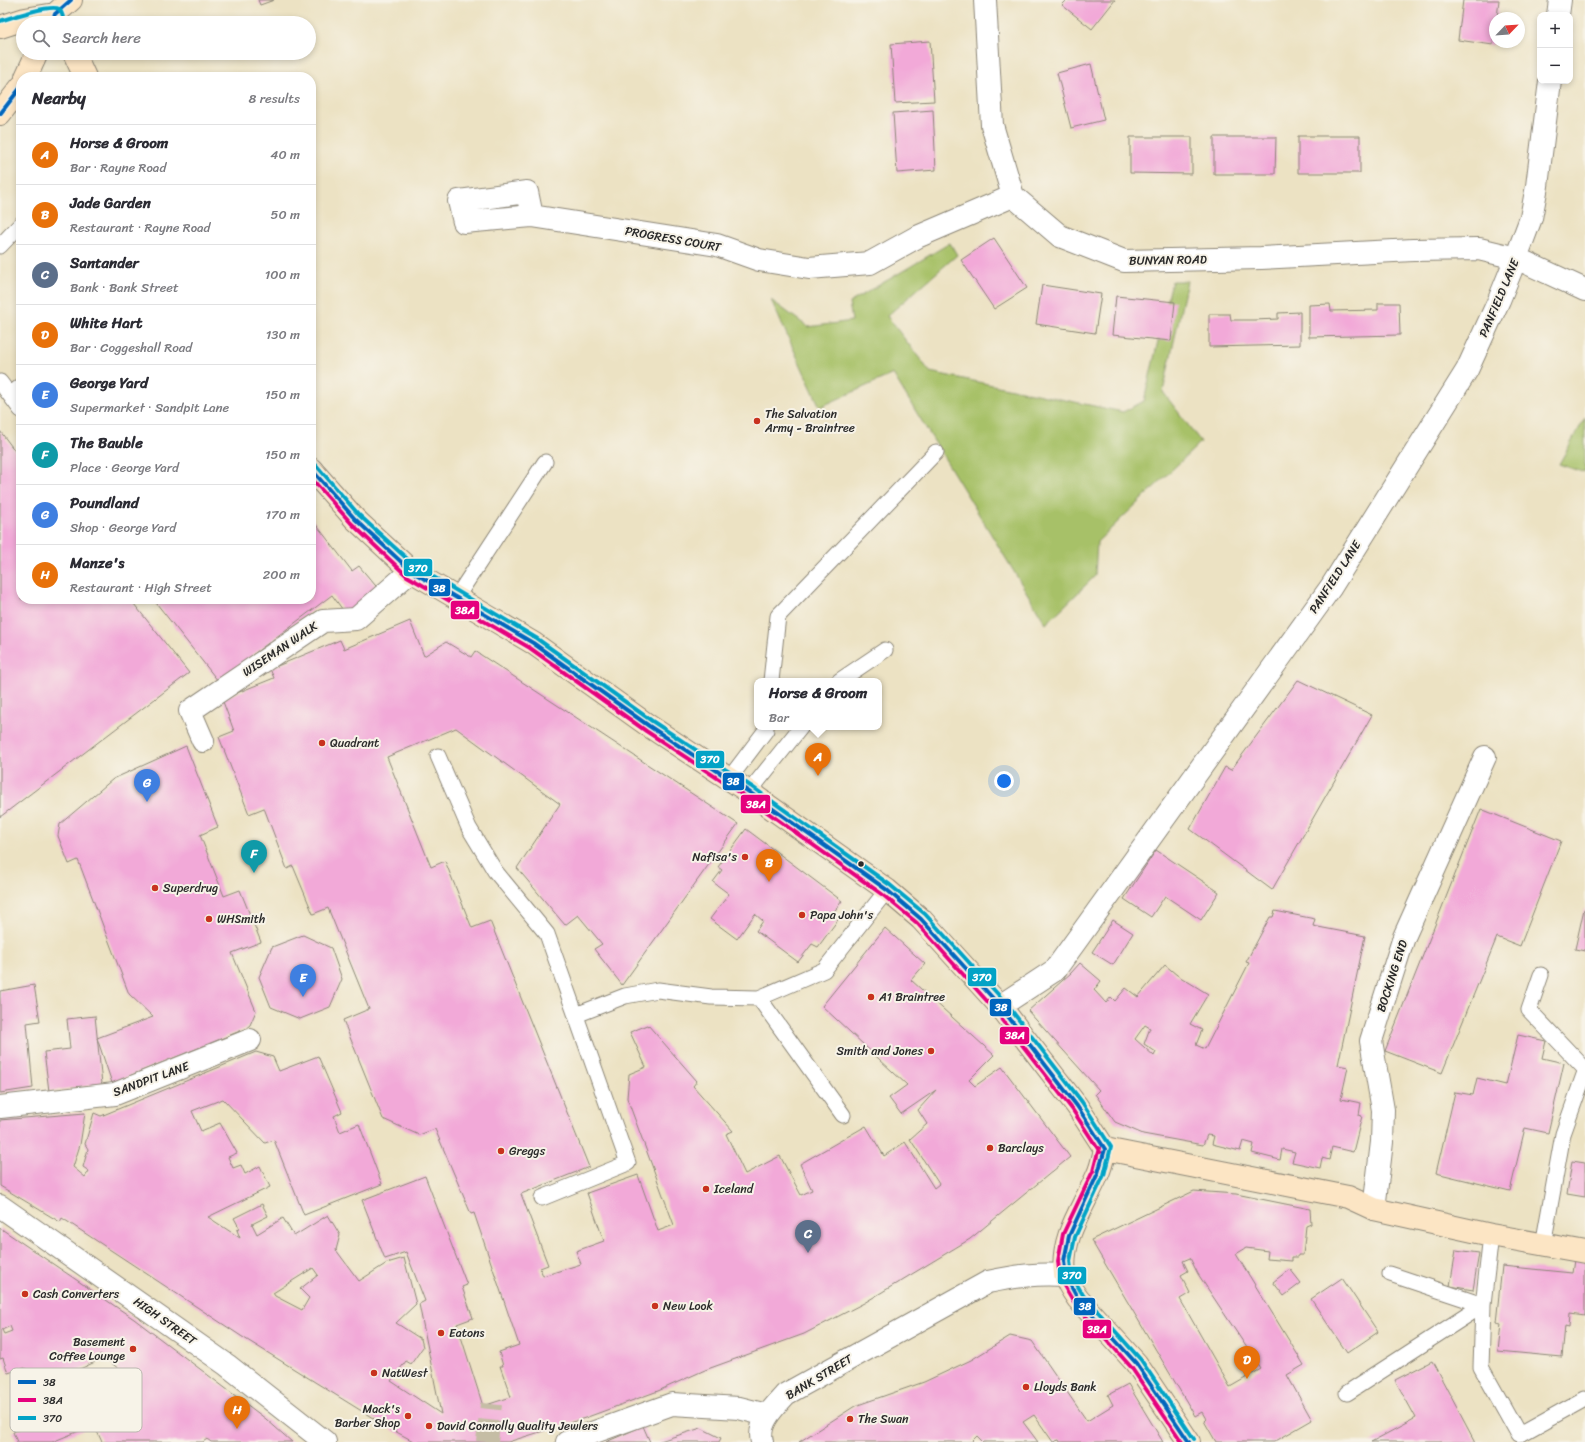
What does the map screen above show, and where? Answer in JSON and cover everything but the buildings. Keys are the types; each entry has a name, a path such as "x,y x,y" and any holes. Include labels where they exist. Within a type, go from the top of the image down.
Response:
{"main road":[{"path":"53,15 71,0"},
{"path":"0,27 16,22"},
{"path":"28,72 34,60"},
{"path":"77,60 83,72"},
{"path":"0,114 16,93"},
{"path":"316,475 355,519 411,571 533,643 649,726 748,792 887,890 921,919 1000,1006 1077,1106 1105,1149 1348,1196 1374,1209 1491,1235 1585,1252"},
{"path":"1105,1149 1098,1174 1068,1236 1065,1248 1065,1275 1078,1299 1136,1363 1189,1442"}],"street":[{"path":"985,0 992,126 1013,196"},
{"path":"1558,12 1560,0"},
{"name":"PANFIELD LANE","path":"1000,1006 1055,970 1331,587 1467,370 1516,258 1531,218 1537,186 1550,84"},
{"name":"PROGRESS COURT","path":"532,216 717,245 759,260 809,268 870,263 918,237 1013,196"},
{"name":"BUNYAN ROAD","path":"1013,196 1060,236 1124,261 1261,258 1413,250 1479,249 1516,258 1585,290"},
{"name":"WISEMAN WALK","path":"203,741 190,711 323,621 356,619 411,571"},
{"name":"BOCKING END","path":"1374,1209 1382,1142 1383,1110 1371,1041 1404,937 1485,757"},
{"name":"SANDPIT LANE","path":"0,1107 116,1094 250,1040"},
{"name":"HIGH STREET","path":"0,1206 227,1365 325,1442"},
{"name":"BANK STREET","path":"767,1415 786,1394 988,1282 1018,1275 1065,1275"},
{"path":"567,1442 672,1404 739,1408 767,1415 760,1435 762,1442"}],"lane":[{"path":"0,246 16,229"},
{"path":"0,382 16,391"},
{"path":"771,678 778,616 936,452"},
{"path":"456,598 545,462"},
{"path":"843,678 885,650"},
{"path":"729,779 766,730"},
{"path":"748,792 799,730"},
{"path":"438,756 469,828 495,871 547,934 628,1163 542,1198"},
{"path":"576,1015 625,996 658,990 712,997 759,998 824,970 887,890"},
{"path":"1541,975 1529,1010 1585,1071 1563,1134 1543,1245"},
{"path":"759,998 843,1115"},
{"path":"1491,1235 1483,1305 1481,1367 1519,1435 1584,1399"},
{"path":"1390,1274 1483,1305"},
{"path":"1347,1393 1483,1305"}],"green space":[{"path":"950,243 957,255 887,316 930,372 1123,412 1144,401 1172,281 1187,281 1163,392 1201,442 1097,542 1095,576 1046,624 893,374 820,407 771,300 808,327 852,321 849,303"},
{"path":"1585,418 1585,473 1559,464"}],"tunnel":[{"path":"487,1442 491,1404"}],"transit line":[{"name":"38","path":"54,16 71,0"},
{"name":"370","path":"17,16 48,8 59,9 62,16"},
{"name":"370","path":"0,21 16,16"},
{"name":"38","path":"0,114 16,93"},
{"name":"370","path":"316,465 359,515 415,566 536,638 652,721 752,787 890,885 925,914 1005,1002 1082,1102 1111,1147 1104,1175 1075,1237 1070,1261 1072,1276 1083,1295 1141,1360 1194,1439"},
{"name":"38","path":"316,475 355,519 411,571 533,643 649,726 749,792 887,890 921,919 1000,1006 1077,1106 1105,1149"},
{"name":"38A","path":"316,484 351,523 407,576 530,648 646,731 746,797 883,895 917,923 995,1010 1072,1109 1100,1152"},
{"name":"38A","path":"1099,1148 1093,1171 1063,1234 1058,1261 1060,1279 1074,1303 1131,1367 1182,1442"},
{"name":"38","path":"1105,1149 1098,1173 1069,1236 1064,1261 1066,1277 1078,1299 1136,1363 1189,1442"}],"place":[{"name":"The Salvation Army - Braintree","path":"757,421"},
{"name":"Quadrant","path":"322,743"},
{"name":"Horse & Groom","path":"818,776"},
{"name":"Poundland","path":"147,802"},
{"name":"Nafisa's","path":"745,857"},
{"name":"The Bauble","path":"254,873"},
{"name":"Jade Garden","path":"769,882"},
{"name":"Superdrug","path":"155,888"},
{"name":"Papa John's","path":"802,915"},
{"name":"WHSmith","path":"209,919"},
{"name":"George Yard","path":"303,997"},
{"name":"A1 Braintree","path":"871,997"},
{"name":"Smith and Jones","path":"931,1051"},
{"name":"Barclays","path":"990,1148"},
{"name":"Greggs","path":"501,1151"},
{"name":"Iceland","path":"706,1189"},
{"name":"Santander","path":"808,1253"},
{"name":"Cash Converters","path":"25,1294"},
{"name":"New Look","path":"655,1306"},
{"name":"Eatons","path":"441,1333"},
{"name":"Basement Coffee Lounge","path":"133,1349"},
{"name":"NatWest","path":"374,1373"},
{"name":"White Hart","path":"1247,1379"},
{"name":"Lloyds Bank","path":"1026,1387"},
{"name":"Mack's Barber Shop","path":"408,1416"},
{"name":"The Swan","path":"850,1419"},
{"name":"David Connolly Quality Jewlers","path":"429,1426"},
{"name":"Manze's","path":"237,1429"}]}
